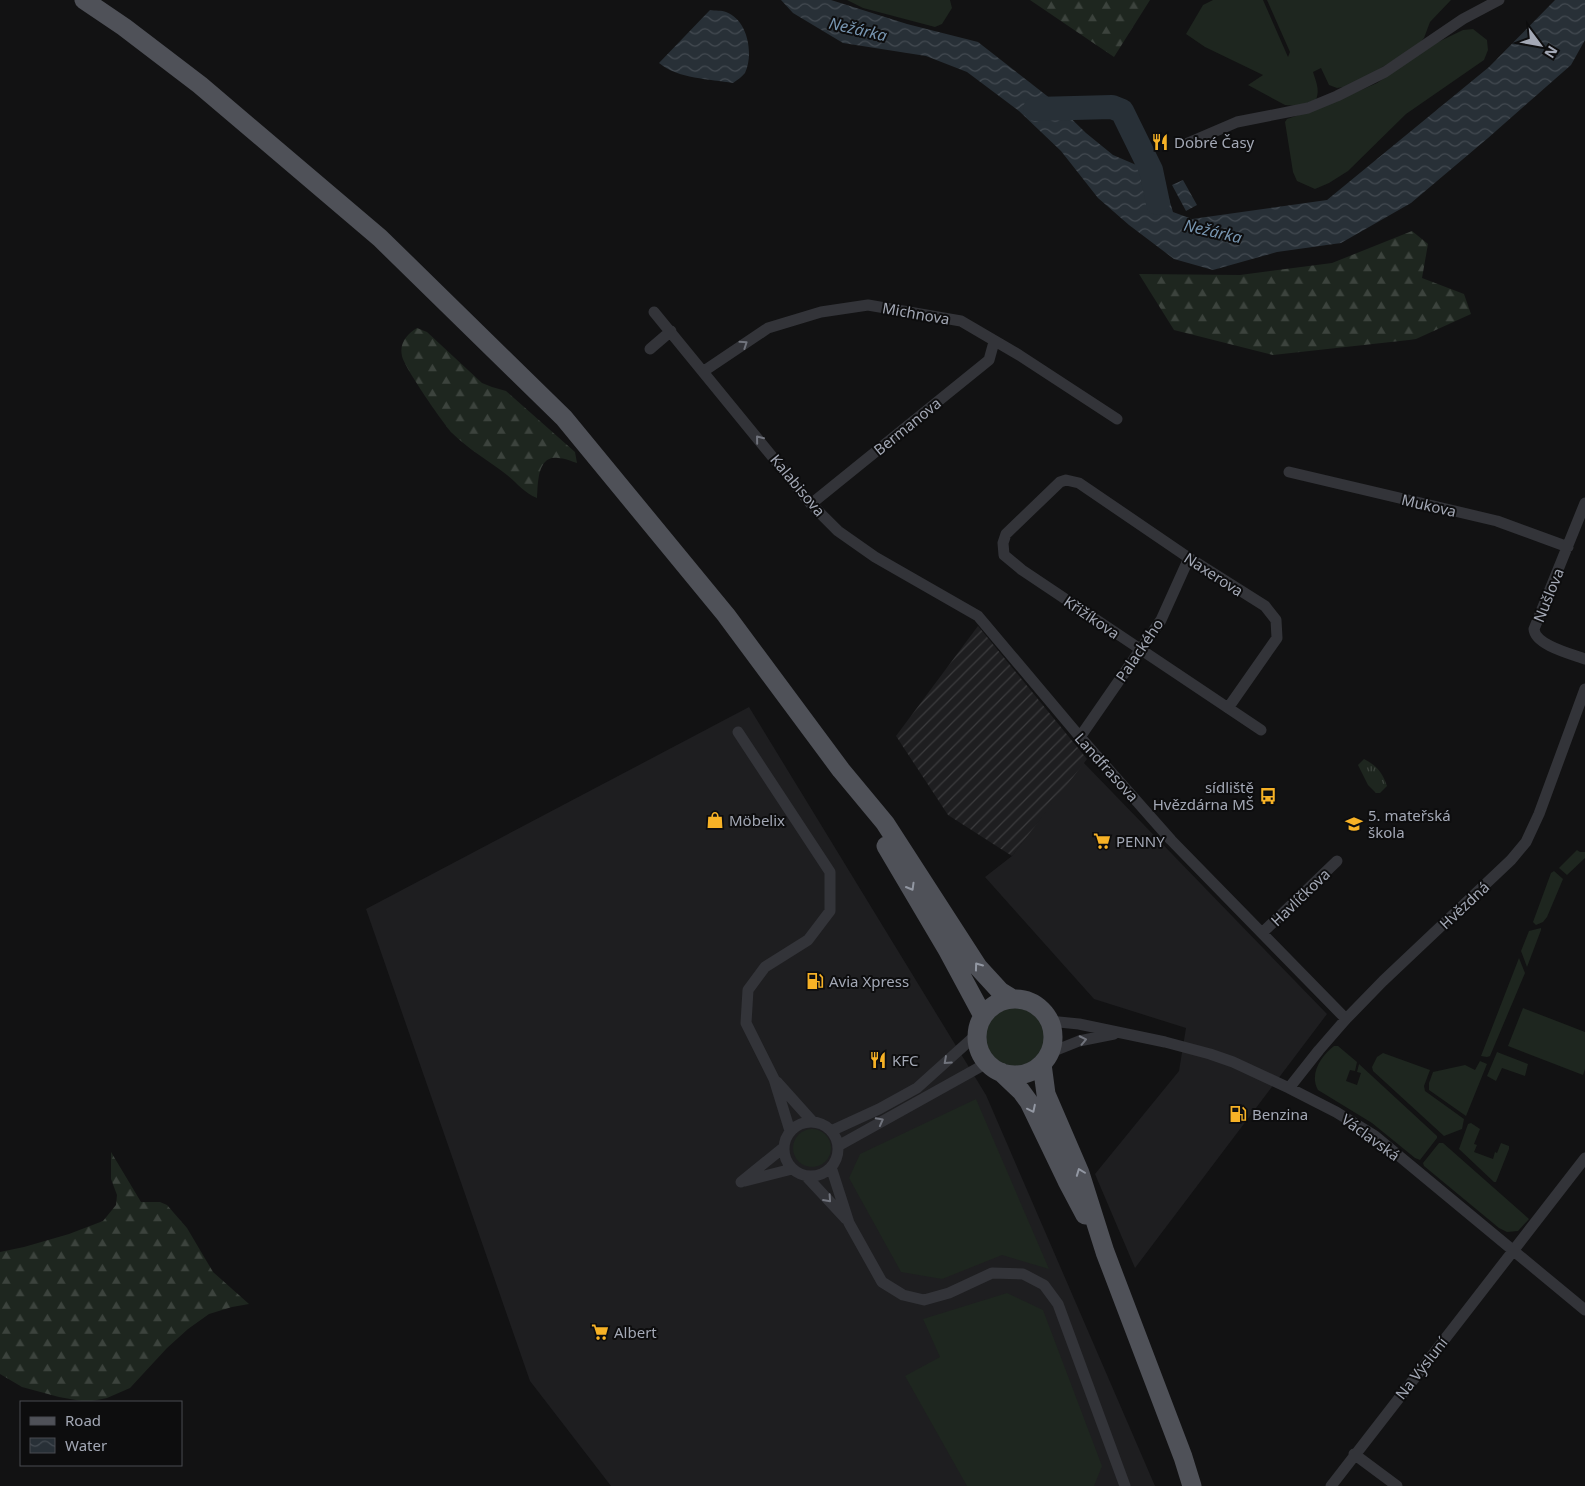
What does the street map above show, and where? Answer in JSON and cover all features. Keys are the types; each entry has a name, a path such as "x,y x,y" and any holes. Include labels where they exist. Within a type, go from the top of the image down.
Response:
{"main road":[{"path":"84,0 124,27 200,85 380,238 564,418 726,615 841,770 885,823 978,967 1000,991 1013,999"},
{"path":"841,770 948,951 980,1025 979,1049 994,1068 1021,1091 1029,1102 1067,1181 1105,1252"},
{"path":"980,1025 997,1004 1013,999 1035,1004 1043,1012 1052,1027 1053,1040 1045,1058 1046,1094 1080,1173 1105,1252 1192,1486"},
{"path":"994,1068 1017,1075 1025,1074 1045,1058"}],"street":[{"path":"1188,143 1236,122 1308,108 1337,96 1385,72 1463,19 1499,0"},
{"name":"Michnova","path":"704,371 768,328 821,312 868,305 961,321 994,342 1019,354 1117,419"},
{"name":"Kalabisova","path":"654,312 811,504 838,531 875,557 978,616"},
{"path":"650,349 671,331"},
{"name":"Bermanova","path":"811,504 989,360 994,342"},
{"name":"Mukova","path":"1289,472 1498,521 1568,546"},
{"name":"Naxerova","path":"1060,482 1072,481 1079,483 1189,558 1265,606 1276,620 1277,638 1228,708"},
{"name":"Křižíkova","path":"1060,482 1006,534 1003,543 1004,555 1022,570 1261,730"},
{"name":"Nušlova","path":"1585,502 1534,629 1534,634 1542,642 1585,659"},
{"name":"Palackého","path":"1080,737 1161,620 1189,558"},
{"name":"Landfrasova","path":"978,616 1080,737 1171,840 1346,1019"},
{"name":"Hvězdná","path":"1289,1088 1346,1019 1383,981 1511,860 1526,842 1539,814 1585,688"},
{"path":"738,732 830,872 830,911 808,940 765,967 748,990 746,1023 774,1079 790,1131"},
{"name":"Havlíčkova","path":"1262,933 1337,861"},
{"name":"Václavská","path":"1049,1021 1079,1024 1119,1034 1165,1042 1210,1054 1233,1062 1336,1112 1375,1136 1585,1310"},
{"path":"831,1130 879,1109 917,1088 980,1025"},
{"name":"Václavská","path":"1045,1058 1079,1041 1119,1034"},
{"path":"838,1146 994,1068"},
{"path":"774,1079 812,1121"},
{"path":"806,1176 816,1176 824,1173 831,1167 836,1161 838,1146 831,1130 812,1121 800,1124 790,1131 785,1139 786,1160 792,1169 806,1176 849,1223"},
{"path":"784,1148 741,1182 792,1169"},
{"name":"Na Výsluní","path":"1330,1486 1585,1158"},
{"path":"831,1167 849,1223 882,1282 903,1295 924,1300 949,1293 992,1273 1023,1274 1044,1285 1058,1304 1125,1486"},
{"path":"1354,1454 1397,1486"}],"shaded area":[{"path":"978,626 1087,759 1012,856 948,815 896,736"},
{"path":"749,707 986,1095 1155,1486 611,1486 530,1381 366,909"},
{"path":"1083,762 1327,1014 1135,1268 1095,1174 1179,1071 1186,1028 1094,999 985,877 1012,856"}],"green space":[{"path":"847,0 950,0 952,8 942,24 935,27 863,8"},
{"path":"1030,0 1150,0 1114,57"},
{"path":"1213,0 1263,0 1288,57 1290,52 1267,0 1451,0 1430,22 1424,38 1418,45 1373,73 1344,87 1337,88 1329,85 1321,68 1313,72 1318,89 1316,100 1297,106 1285,105 1248,85 1263,75 1205,47 1186,34 1203,5"},
{"path":"1473,29 1487,40 1488,50 1484,60 1406,114 1348,171 1315,189 1297,181 1293,172 1285,122 1287,119 1320,108 1377,83 1436,43 1463,30"},
{"path":"1412,231 1428,244 1422,278 1464,294 1471,314 1416,339 1273,355 1174,330 1139,274 1240,275 1332,263"},
{"path":"417,328 427,332 482,383 506,391 575,452 577,463 560,458 551,458 546,461 540,472 537,498 524,491 507,475 458,439 424,395 404,362 401,351 403,343 410,333"},
{"path":"1364,759 1376,767 1383,777 1387,786 1380,793 1376,793 1368,785 1358,765"},
{"path":"1577,850 1585,852 1585,858 1567,875 1559,868"},
{"path":"1554,871 1563,879 1547,917 1543,922 1536,925 1533,922 1551,873"},
{"path":"1541,928 1527,967 1521,951 1529,931"},
{"path":"1519,958 1525,973 1490,1056 1481,1056"},
{"path":"1015,1008 1026,1010 1039,1021 1044,1037 1042,1048 1031,1061 1015,1066 1004,1064 991,1053 986,1037 988,1026 999,1013"},
{"path":"1523,1008 1585,1032 1585,1069 1583,1075 1508,1046"},
{"path":"1334,1046 1338,1046 1357,1062 1355,1071 1350,1070 1346,1081 1357,1085 1361,1073 1357,1072 1359,1064 1437,1136 1420,1160 1372,1123 1318,1090 1315,1078 1318,1066"},
{"path":"1497,1052 1528,1064 1525,1076 1502,1068 1496,1081 1487,1076"},
{"path":"1383,1053 1430,1070 1424,1086 1425,1091 1464,1119 1462,1129 1444,1136 1373,1071 1372,1067 1377,1057"},
{"path":"1480,1061 1487,1064 1466,1116 1429,1090 1429,1083 1433,1072 1465,1065 1475,1070"},
{"path":"976,1099 1049,1269 1002,1255 942,1279 901,1272 849,1178 860,1154"},
{"path":"1471,1123 1480,1129 1474,1144 1477,1145 1474,1152 1493,1159 1501,1143 1509,1146 1496,1182 1459,1149 1468,1124"},
{"path":"812,1129 826,1134 831,1148 826,1162 812,1167 798,1162 793,1148 798,1134"},
{"path":"1439,1143 1443,1143 1529,1219 1518,1231 1507,1232 1499,1228 1424,1166 1423,1163"},
{"path":"111,1152 141,1202 160,1202 167,1205 187,1228 213,1272 249,1304 209,1314 188,1329 167,1348 130,1388 107,1398 81,1401 22,1387 0,1374 0,1252 69,1234 103,1221 116,1205 117,1195 111,1179"},
{"path":"1007,1293 1043,1310 1102,1466 1094,1486 967,1486 905,1376 940,1357 923,1319"}],"water":[{"name":"Nežárka","path":"781,0 831,0 907,24 978,42 1051,99 1086,133 1113,155 1162,176 1173,212 1192,219 1327,200 1489,67 1555,0 1585,0 1585,40 1571,65 1411,203 1341,243 1277,252 1213,270 1174,259 1129,225 1098,198 1061,151 1019,111 967,72 926,56 843,43 793,13"},
{"path":"710,10 724,11 734,16 740,22 747,38 749,47 748,65 745,73 733,83 685,75 659,63"},
{"path":"1183,180 1197,205 1186,211 1172,185"}],"waterway":[{"path":"1035,109 1112,107 1122,111 1151,170 1158,203"}],"place":[{"name":"Dobré Časy","path":"1160,142"},
{"name":"sídliště Hvězdárna MŠ","path":"1268,796"},
{"name":"Möbelix","path":"715,820"},
{"name":"5. mateřská škola","path":"1354,824"},
{"name":"PENNY","path":"1102,841"},
{"name":"Avia Xpress","path":"815,981"},
{"name":"KFC","path":"878,1060"},
{"name":"Benzina","path":"1238,1114"},
{"name":"Albert","path":"600,1332"}]}
